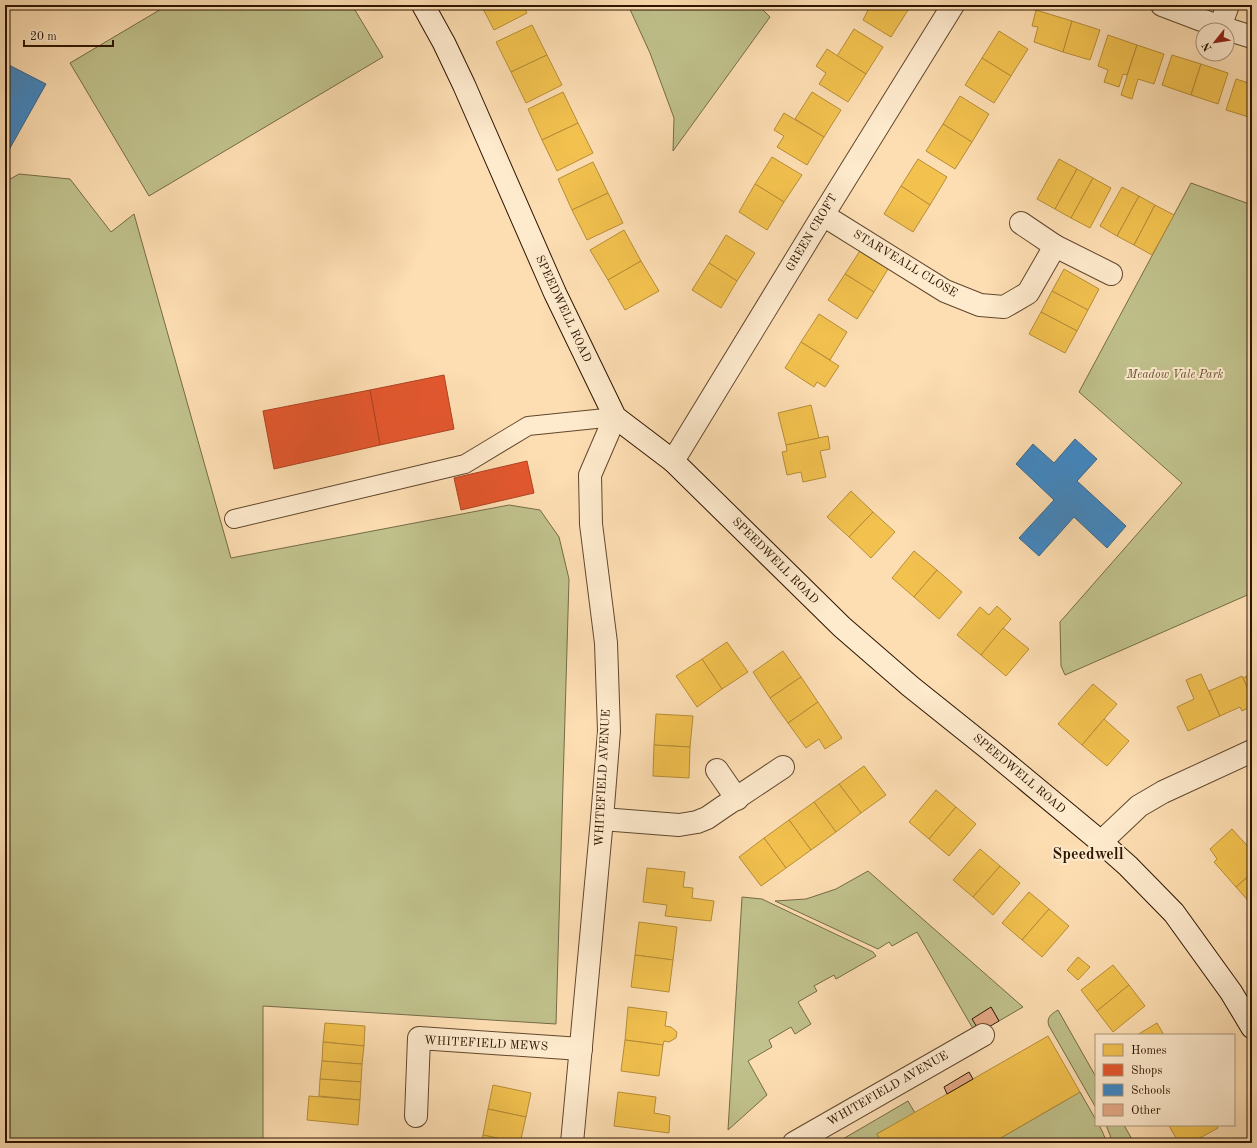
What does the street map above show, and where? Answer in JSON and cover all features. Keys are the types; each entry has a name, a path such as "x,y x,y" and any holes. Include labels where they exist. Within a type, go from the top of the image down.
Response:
{"street":[{"name":"SPEEDWELL ROAD","path":"423,5 464,85 555,293 615,417 673,461 842,626 910,686 960,725 1128,866 1174,913 1235,999 1252,1028"},
{"name":"GREEN CROFT","path":"673,461 953,5"},
{"path":"1162,5 1207,22"},
{"path":"1222,22 1228,5"},
{"path":"1235,32 1252,37"},
{"name":"STARVEALL CLOSE","path":"823,215 945,291 980,305 1004,307 1028,293 1055,246"},
{"path":"1021,223 1055,246 1111,274"},
{"name":"WHITEFIELD AVENUE","path":"572,1143 609,730 606,643 591,524 590,475 615,417"},
{"path":"1101,842 1139,806 1163,792 1252,751"},
{"path":"602,819 679,825 697,822 706,818 737,798 783,766"},
{"path":"717,770 737,798"},
{"name":"WHITEFIELD AVENUE","path":"794,1143 982,1035"},
{"name":"WHITEFIELD MEWS","path":"416,1116 419,1038 581,1049"}],"lane":[{"path":"234,519 466,464 528,426 615,417"}],"green space":[{"path":"168,5 352,5 383,57 149,196 70,63"},
{"path":"628,5 758,5 770,17 673,151 674,118 650,53"},
{"path":"19,174 70,179 111,232 134,214 231,558 509,505 540,510 559,537 569,579 556,1024 263,1006 263,1143 5,1143 5,182"},
{"name":"Meadow Vale Park","path":"1191,183 1252,205 1252,593 1065,675 1061,666 1060,622 1182,483 1079,392"},
{"path":"868,871 1023,1007 999,1021 991,1008 973,1019 980,1032 972,1027 917,932 892,946 889,942 878,949 775,901 806,899 836,889"},
{"path":"742,897 762,899 873,952 876,956 836,979 834,975 814,986 817,991 798,1002 811,1024 795,1034 791,1027 769,1040 772,1047 748,1061 767,1095 728,1130"},
{"path":"1058,1010 1095,1075 1095,1106 1049,1026 1048,1021 1053,1013"},
{"path":"1080,1092 1095,1118 1095,1126 1099,1126 1106,1143 992,1143"},
{"path":"908,1101 915,1113 877,1134 882,1143 836,1143"},
{"path":"1106,1126 1125,1126 1134,1143 1112,1143"}],"building: Homes":[{"path":"481,5 523,5 527,13 494,30"},
{"path":"865,5 900,5 908,10 891,37 863,20 869,8"},
{"path":"900,5 911,5 908,10"},
{"path":"1036,10 1072,21 1063,52 1034,42 1038,27 1032,26"},
{"path":"1072,21 1100,30 1090,60 1063,52"},
{"path":"532,25 547,55 511,72 496,42"},
{"path":"854,29 883,47 866,74 837,56"},
{"path":"999,31 1028,49 1011,76 982,58"},
{"path":"1108,35 1137,45 1127,75 1123,74 1119,87 1104,82 1108,70 1098,66"},
{"path":"1137,45 1164,54 1154,84 1138,79 1132,99 1121,95"},
{"path":"827,49 866,74 848,102 819,84 826,73 816,66"},
{"path":"547,55 562,85 526,103 511,72"},
{"path":"1172,55 1201,64 1191,95 1162,85"},
{"path":"982,58 1011,76 994,103 965,85"},
{"path":"1201,64 1228,73 1218,104 1191,95"},
{"path":"1236,79 1252,84 1252,118 1226,110"},
{"path":"563,92 578,123 542,140 528,109"},
{"path":"812,92 841,110 824,137 795,119"},
{"path":"960,96 989,114 972,142 943,124"},
{"path":"784,113 824,137 807,165 777,147 784,136 774,130"},
{"path":"578,123 593,153 557,171 542,140"},
{"path":"943,124 972,142 955,169 926,151"},
{"path":"772,157 802,175 784,202 755,184"},
{"path":"918,159 947,177 930,205 901,186"},
{"path":"1059,159 1077,169 1055,209 1037,199"},
{"path":"593,162 608,193 572,210 558,179"},
{"path":"1077,169 1093,178 1071,218 1055,209"},
{"path":"1093,178 1111,188 1090,228 1071,218"},
{"path":"755,184 784,202 767,230 739,212"},
{"path":"901,186 930,205 913,232 884,214"},
{"path":"1122,187 1139,196 1117,236 1100,226"},
{"path":"608,193 623,223 587,240 572,210"},
{"path":"1139,196 1155,205 1134,245 1117,236"},
{"path":"1155,205 1174,215 1152,255 1134,245"},
{"path":"624,230 641,261 608,280 590,250"},
{"path":"726,235 755,253 737,281 709,263"},
{"path":"863,246 891,264 874,292 845,274"},
{"path":"641,261 659,291 625,310 608,280"},
{"path":"709,263 737,281 721,308 692,290"},
{"path":"1064,269 1099,289 1088,310 1052,291"},
{"path":"845,274 874,292 857,319 828,300"},
{"path":"1052,291 1088,310 1077,331 1041,312"},
{"path":"1041,312 1077,331 1065,353 1029,334"},
{"path":"819,314 847,332 830,360 801,342"},
{"path":"801,342 839,366 825,387 817,382 814,387 785,368"},
{"path":"811,405 819,438 786,445 778,413"},
{"path":"828,436 830,449 820,451 826,477 803,482 801,472 787,475 782,452 787,451 786,445"},
{"path":"851,491 873,512 849,537 827,517"},
{"path":"873,512 895,532 871,558 849,537"},
{"path":"914,551 937,570 914,597 892,578"},
{"path":"937,570 962,592 939,619 914,597"},
{"path":"997,606 1011,619 981,655 957,635 980,607 989,615"},
{"path":"1003,628 1029,649 1006,676 981,655"},
{"path":"727,642 748,672 722,689 702,659"},
{"path":"783,651 801,677 770,698 753,672"},
{"path":"702,659 722,689 697,707 676,676"},
{"path":"1201,674 1220,716 1188,731 1177,707 1194,699 1186,680"},
{"path":"1252,674 1252,698 1243,678"},
{"path":"1242,676 1252,698 1252,706 1242,711 1240,707 1220,716 1209,691"},
{"path":"801,677 818,702 788,723 770,698"},
{"path":"1093,684 1117,704 1082,745 1058,724"},
{"path":"818,702 842,738 825,749 819,739 806,748 788,723"},
{"path":"656,714 693,716 690,747 654,745"},
{"path":"1104,719 1129,741 1107,766 1082,745"},
{"path":"654,745 690,747 689,778 653,776"},
{"path":"864,766 886,795 861,813 839,784"},
{"path":"839,784 861,813 836,832 814,802"},
{"path":"936,790 956,807 929,839 909,822"},
{"path":"814,802 836,832 811,850 789,820"},
{"path":"956,807 976,824 949,856 929,839"},
{"path":"789,820 811,850 786,868 764,838"},
{"path":"1232,829 1252,851 1252,873 1236,887 1214,862 1217,859 1210,849"},
{"path":"764,838 786,868 761,886 739,857"},
{"path":"980,849 1000,866 973,897 953,880"},
{"path":"1000,866 1020,883 993,915 973,897"},
{"path":"647,868 685,872 683,887 693,888 692,898 714,901 711,921 665,916 667,905 643,902"},
{"path":"1252,873 1252,905 1236,887"},
{"path":"1029,892 1049,909 1022,940 1002,923"},
{"path":"1049,909 1069,926 1042,957 1022,940"},
{"path":"639,922 677,927 673,960 635,955"},
{"path":"635,955 673,960 669,992 631,987"},
{"path":"1078,957 1090,967 1078,980 1067,970"},
{"path":"1113,965 1129,985 1097,1011 1081,990"},
{"path":"1129,985 1145,1006 1113,1032 1097,1011"},
{"path":"628,1007 667,1012 665,1026 671,1027 677,1032 676,1038 669,1042 664,1041 663,1045 625,1040"},
{"path":"325,1023 365,1026 364,1046 323,1042"},
{"path":"1157,1023 1163,1034 1139,1034"},
{"path":"1048,1036 1080,1092 992,1143 882,1143 877,1134"},
{"path":"625,1040 663,1045 659,1076 621,1071"},
{"path":"323,1042 364,1046 362,1064 322,1061"},
{"path":"322,1061 362,1064 361,1082 320,1079"},
{"path":"320,1079 361,1082 360,1100 319,1096"},
{"path":"493,1085 531,1093 526,1117 488,1109"},
{"path":"618,1092 656,1097 654,1113 670,1116 669,1133 614,1126"},
{"path":"309,1096 360,1100 358,1125 307,1120"},
{"path":"488,1109 526,1117 520,1143 483,1135"},
{"path":"1169,1126 1217,1126 1218,1128 1191,1143 1179,1143"},
{"path":"483,1135 520,1143 481,1143"}],"building: Shops":[{"path":"444,375 454,429 380,445 370,390"},
{"path":"370,390 380,445 274,469 263,411"},
{"path":"527,461 534,493 461,510 454,478"}],"building: Schools":[{"path":"5,63 46,84 5,157"},
{"path":"1075,439 1097,459 1077,481 1126,526 1107,548 1074,517 1039,556 1019,538 1054,500 1016,464 1033,444 1054,463"}],"building: Other":[{"path":"991,1007 999,1021 980,1032 972,1019"},
{"path":"969,1072 973,1079 947,1094 944,1087"}],"district":[{"name":"Speedwell","path":"1088,855"}]}
